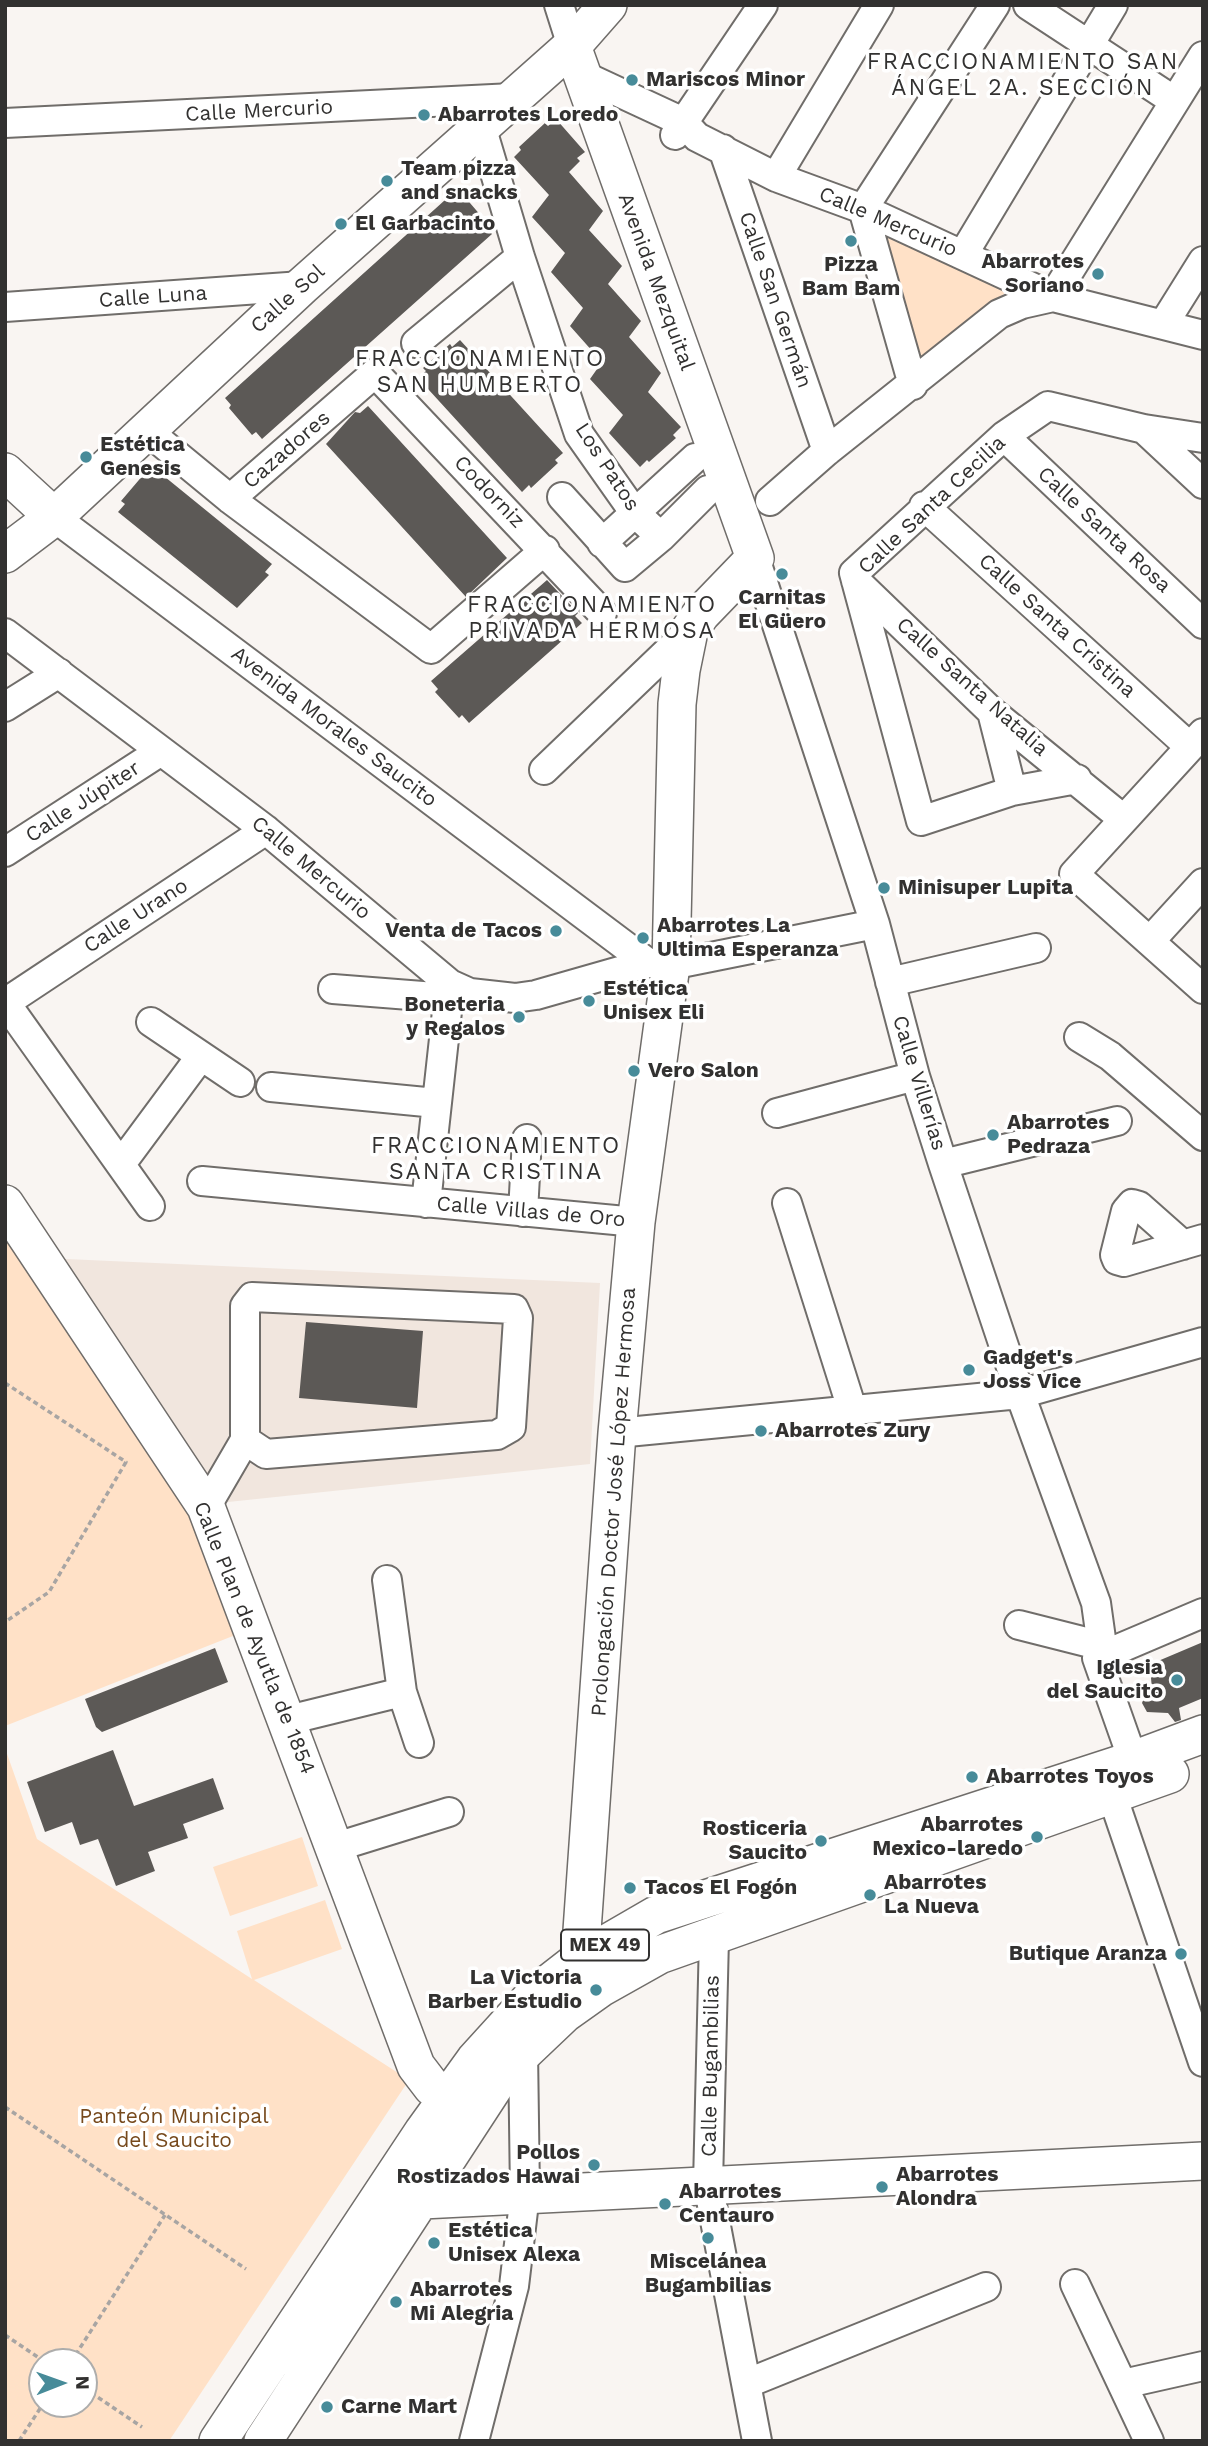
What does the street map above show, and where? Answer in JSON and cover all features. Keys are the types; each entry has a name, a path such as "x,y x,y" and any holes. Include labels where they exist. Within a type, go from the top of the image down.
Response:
{"main road":[{"name":"Calle Sol","path":"5,554 54,517 145,429 513,98 582,74 608,5"},
{"name":"Avenida Mezquital","path":"582,74 755,558"},
{"name":"Avenida Morales Saucito","path":"5,472 54,517"},
{"path":"689,631 701,614 755,558"},
{"name":"Prolongación Doctor José López Hermosa","path":"533,2041 580,1959 617,1433 659,964 677,704 689,631"},
{"name":"Calle Plan de Ayutla de 1854","path":"5,1204 206,1507 336,1847 416,2066 424,2080 461,2118"},
{"name":"MEX 49","path":"263,2441 422,2200 461,2118 475,2060 535,1994 580,1959 656,1915 1133,1760 1203,1734"},
{"name":"MEX 49","path":"218,2441 383,2193 461,2118 533,2041 602,1987 659,1955 714,1938 1203,1762"},
{"path":"461,2118 481,2180 511,2195"},
{"path":"383,2193 422,2200 1203,2161"}],"street":[{"name":"Avenida Mezquital","path":"559,5 582,74"},
{"path":"685,131 763,5"},
{"path":"776,177 880,5"},
{"path":"914,385 863,209 995,5"},
{"path":"1028,5 1173,100"},
{"path":"964,253 1113,5"},
{"path":"770,501 999,314 1022,303 1053,297 1203,55"},
{"name":"Calle Mercurio","path":"582,74 776,177 863,209 964,253 1053,297 1203,335"},
{"name":"Calle Mercurio","path":"5,123 513,98"},
{"name":"Los Patos","path":"481,126 520,257 579,433 634,512 662,537"},
{"name":"Calle San Germán","path":"723,149 827,452"},
{"path":"416,343 520,257"},
{"path":"1163,325 1203,261"},
{"name":"Calle Luna","path":"5,307 302,286"},
{"name":"Cazadores","path":"230,499 375,373"},
{"name":"Codorniz","path":"375,373 602,613"},
{"name":"Calle Santa Cecilia","path":"1077,779 1012,791 921,821 854,573 924,506 1004,436 1048,406 1144,429 1203,438"},
{"path":"145,429 230,499 431,649 545,550"},
{"path":"1144,429 1203,484"},
{"name":"Calle Santa Rosa","path":"1004,436 1203,624"},
{"path":"602,542 695,458"},
{"path":"562,497 625,567 662,537 708,490"},
{"name":"Calle Santa Cristina","path":"924,506 1196,740"},
{"name":"Avenida Morales Saucito","path":"54,517 659,964"},
{"name":"Calle Villerías","path":"755,558 875,924 915,1076 943,1164 1020,1394 1096,1603 1100,1652 1133,1760"},
{"name":"Calle Santa Natalia","path":"856,581 992,712 1122,818"},
{"path":"544,770 689,631"},
{"name":"Calle Mercurio","path":"5,633 266,830 449,991 515,998 536,995 659,964 875,924"},
{"path":"5,707 59,673"},
{"path":"992,712 1012,791"},
{"path":"1196,740 1122,818 1074,874 1203,989"},
{"name":"Calle Júpiter","path":"5,852 162,751"},
{"name":"Calle Urano","path":"5,1003 266,830"},
{"path":"1150,941 1203,883"},
{"path":"890,982 1036,948"},
{"path":"333,989 449,991 426,1203"},
{"path":"5,1003 150,1206"},
{"path":"151,1022 240,1082"},
{"path":"1079,1037 1110,1056 1203,1136"},
{"path":"121,1164 201,1056"},
{"path":"777,1112 915,1076"},
{"path":"271,1087 436,1104"},
{"path":"943,1164 1117,1121"},
{"path":"523,1212 527,1139"},
{"name":"Calle Villas de Oro","path":"202,1181 636,1222"},
{"path":"787,1203 852,1409"},
{"path":"206,1507 245,1440 245,1306 252,1297 514,1309 518,1318 511,1427 497,1435 266,1454 245,1440"},
{"path":"617,1433 1020,1394 1203,1342"},
{"path":"387,1580 402,1692 419,1743"},
{"path":"1019,1625 1100,1652 1203,1613"},
{"path":"288,1720 402,1692"},
{"path":"1112,1795 1203,2062"},
{"path":"336,1847 449,1812"},
{"name":"Calle Bugambilias","path":"714,1938 708,2184 757,2441"},
{"path":"474,2441 514,2286 511,2195 533,2041"},
{"path":"1075,2284 1149,2441"},
{"path":"748,2384 986,2287"},
{"path":"1123,2384 1203,2366"}],"path":[{"path":"5,1382 126,1462 50,1592 5,1622"},
{"path":"5,2114 7,2108 246,2269"},
{"path":"80,2348 165,2215"},
{"path":"5,2335 28,2351"},
{"path":"98,2397 142,2427"},
{"path":"19,2441 34,2418"}],"shaded area":[{"path":"44,1258 600,1283 590,1464 209,1504"}],"green space":[{"path":"869,216 1017,283 913,368"},
{"path":"5,1239 189,1491 243,1632 5,1726"},
{"name":"Panteón Municipal del Saucito","path":"5,1748 37,1839 252,1979 237,1931 325,1900 342,1949 254,1980 409,2080 169,2441 5,2441"},
{"path":"302,1837 318,1886 230,1916 213,1867"}],"building":[{"path":"556,119 585,152 577,158 580,161 569,172 603,211 589,230 622,266 608,284 641,321 629,337 661,373 648,392 681,427 673,435 676,438 640,467 609,433 623,415 590,379 602,362 570,326 583,308 551,272 565,253 532,217 549,195 514,157 521,150 519,147 545,123 548,126"},
{"path":"455,191 461,199 464,196 488,224 485,226 492,234 262,439 256,432 252,435 229,408 231,405 225,398"},
{"path":"460,340 563,453 555,460 558,463 531,488 529,485 522,492 418,378 426,371 423,368 450,344 452,347"},
{"path":"368,406 507,558 466,597 326,444 355,412 360,413"},
{"path":"154,468 272,564 265,572 269,575 237,608 118,512 125,504 121,501 144,474 148,476"},
{"path":"547,580 578,613 575,616 582,623 469,723 462,715 459,718 435,692 438,689 431,681"},
{"path":"306,1322 423,1331 417,1408 299,1398"},
{"name":"Iglesia del Saucito","path":"1203,1642 1203,1698 1179,1708 1181,1720 1175,1722 1168,1713 1147,1712 1142,1703 1146,1693 1152,1689 1151,1678 1155,1672 1151,1664"},
{"path":"215,1648 228,1682 102,1732 96,1727 85,1699"},
{"path":"113,1750 134,1806 213,1778 224,1809 183,1824 188,1838 148,1852 155,1871 116,1886 98,1839 80,1845 72,1822 45,1832 27,1782"}],"place":[{"name":"Mariscos Minor","path":"632,80"},
{"name":"Abarrotes Loredo","path":"424,115"},
{"name":"Team pizza and snacks","path":"387,181"},
{"name":"El Garbacinto","path":"341,224"},
{"name":"Pizza Bam Bam","path":"851,241"},
{"name":"Abarrotes Soriano","path":"1098,274"},
{"name":"Estética Genesis","path":"86,457"},
{"name":"Carnitas El Güero","path":"782,574"},
{"name":"Minisuper Lupita","path":"884,888"},
{"name":"Venta de Tacos","path":"556,931"},
{"name":"Abarrotes La Ultima Esperanza","path":"643,938"},
{"name":"Estética Unisex Eli","path":"589,1001"},
{"name":"Boneteria y Regalos","path":"519,1017"},
{"name":"Vero Salon","path":"634,1071"},
{"name":"Abarrotes Pedraza","path":"993,1135"},
{"name":"Gadget's Joss Vice","path":"969,1370"},
{"name":"Abarrotes Zury","path":"761,1431"},
{"name":"Iglesia del Saucito","path":"1177,1680"},
{"name":"Abarrotes Toyos","path":"972,1777"},
{"name":"Abarrotes Mexico-laredo","path":"1037,1837"},
{"name":"Rosticeria Saucito","path":"821,1841"},
{"name":"Tacos El Fogón","path":"630,1888"},
{"name":"Abarrotes La Nueva","path":"870,1895"},
{"name":"Butique Aranza","path":"1181,1954"},
{"name":"La Victoria Barber Estudio","path":"596,1990"},
{"name":"Pollos Rostizados Hawai","path":"594,2165"},
{"name":"Abarrotes Alondra","path":"882,2187"},
{"name":"Abarrotes Centauro","path":"665,2204"},
{"name":"Miscelánea Bugambilias","path":"708,2238"},
{"name":"Estética Unisex Alexa","path":"434,2243"},
{"name":"Abarrotes Mi Alegria","path":"396,2302"},
{"name":"Carne Mart","path":"327,2407"}],"district":[{"name":"FRACCIONAMIENTO SAN ÁNGEL 2A. SECCIÓN","path":"1023,75"},
{"name":"FRACCIONAMIENTO SAN HUMBERTO","path":"480,372"},
{"name":"FRACCIONAMIENTO PRIVADA HERMOSA","path":"592,618"},
{"name":"FRACCIONAMIENTO SANTA CRISTINA","path":"496,1159"}]}
